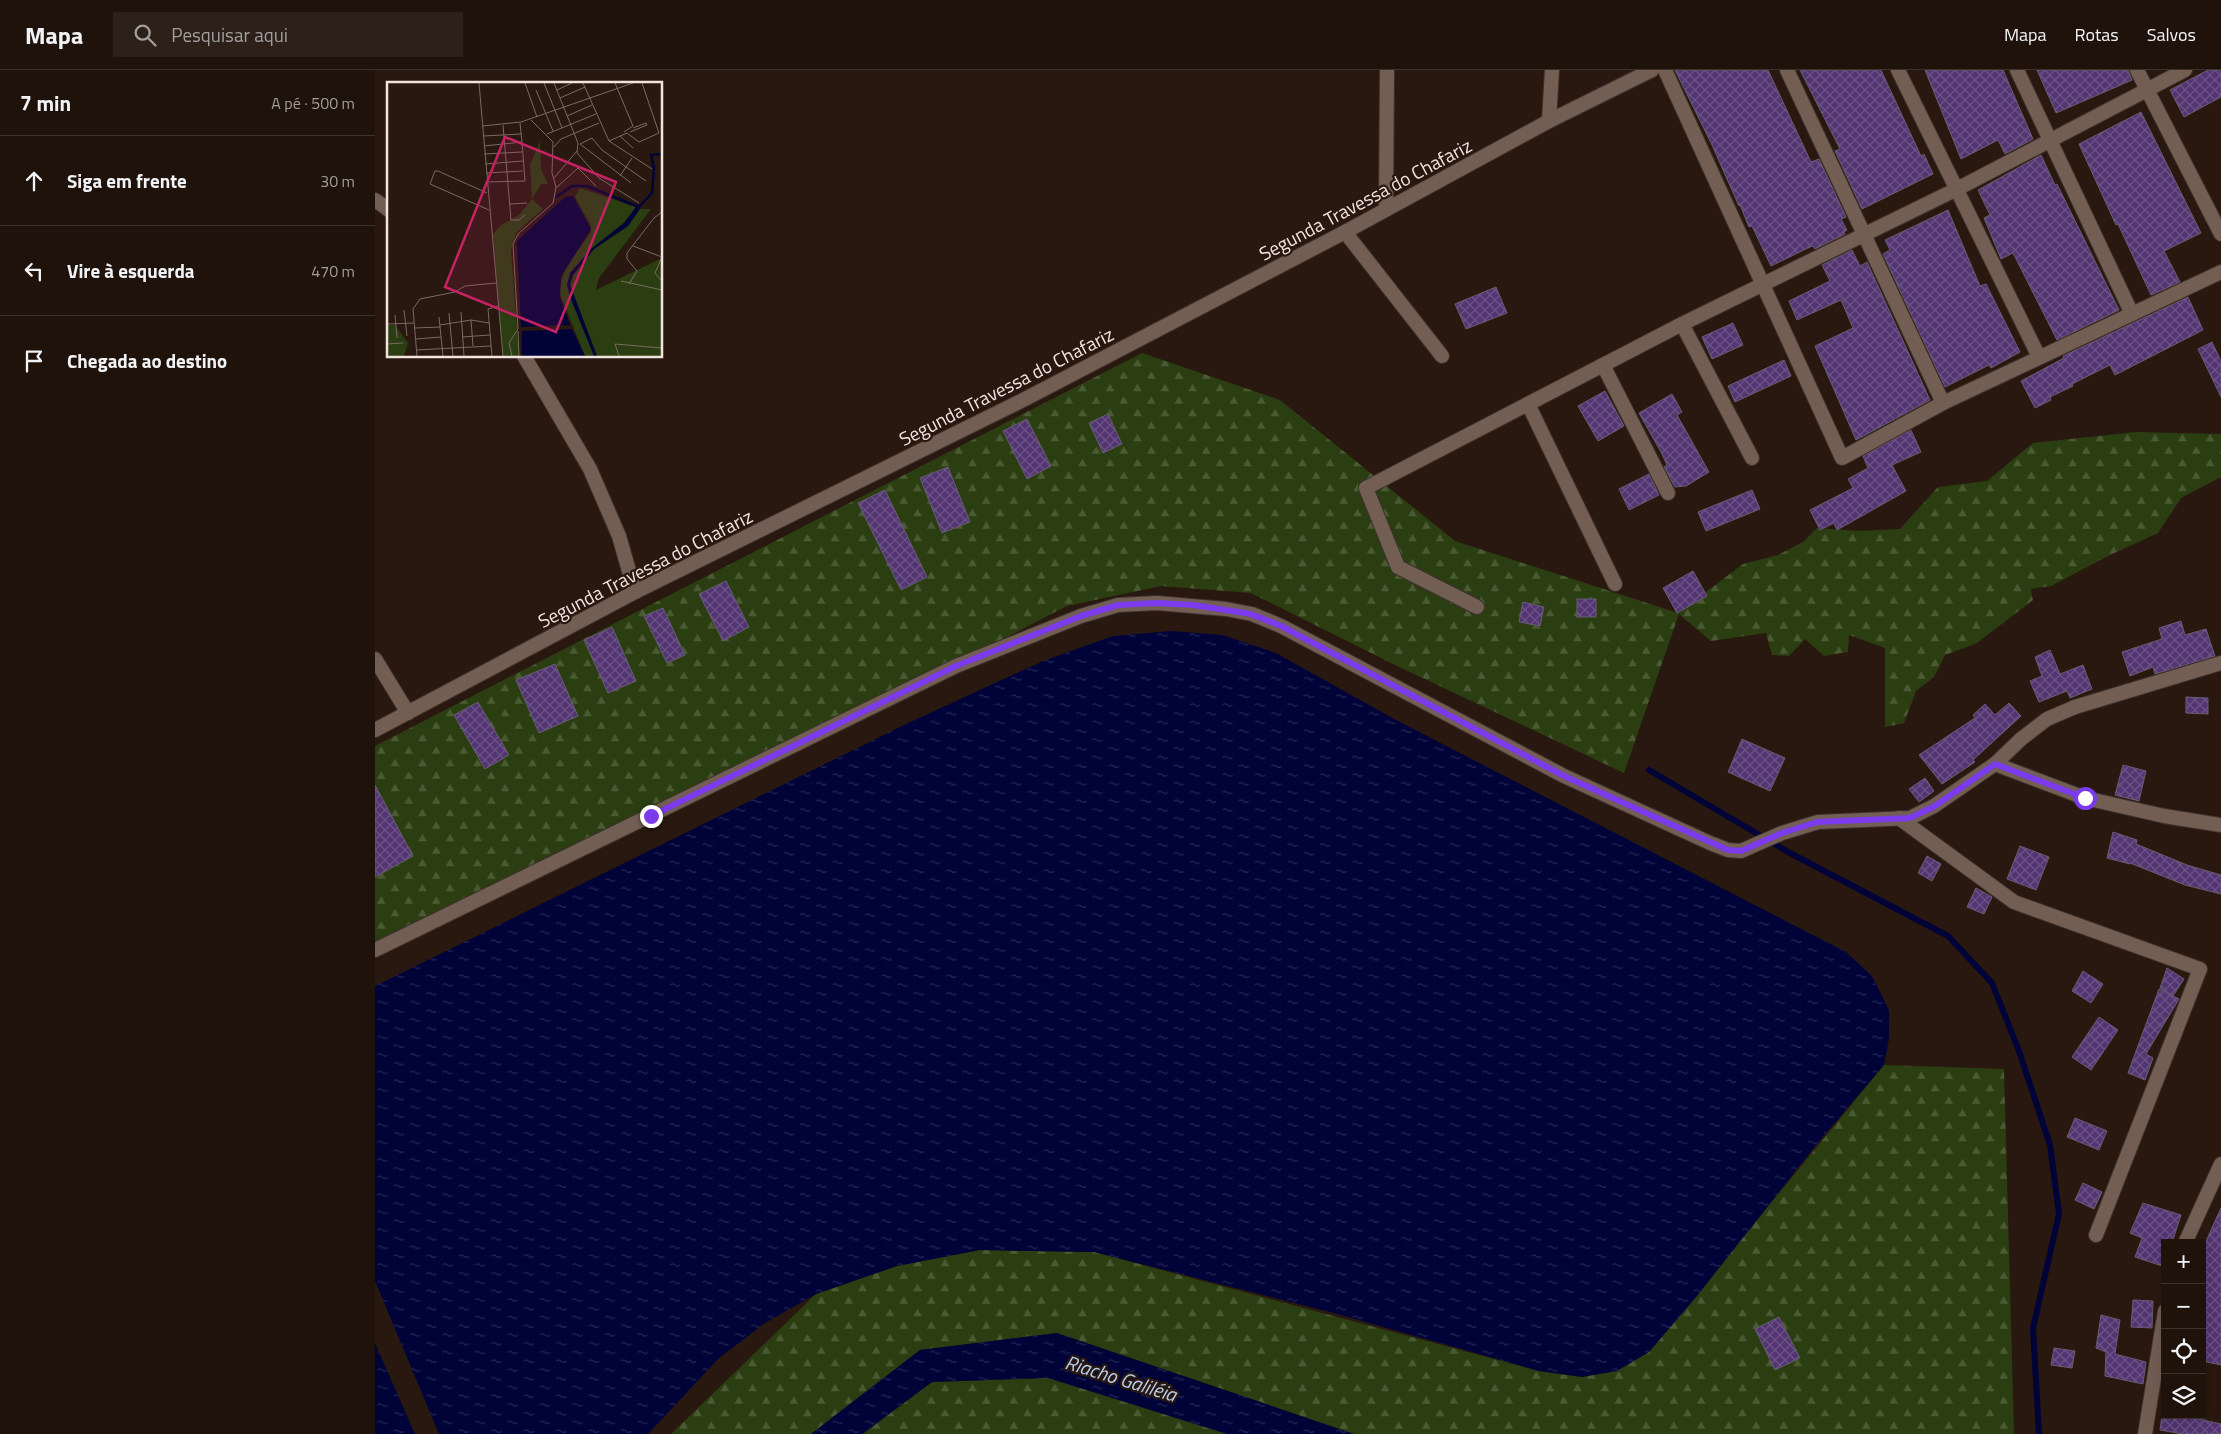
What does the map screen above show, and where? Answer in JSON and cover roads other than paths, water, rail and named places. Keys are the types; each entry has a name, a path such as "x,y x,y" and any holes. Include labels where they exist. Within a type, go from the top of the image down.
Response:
{"street":[{"path":"1386,210 1387,70"},
{"path":"1549,121 1552,70"},
{"name":"Segunda Travessa do Chafariz","path":"375,730 635,592 1025,399 1345,232 1549,121 1652,70"},
{"path":"1665,70 1842,458 1943,404 2221,272"},
{"path":"1787,70 1866,234 1943,404"},
{"path":"1898,70 2039,357"},
{"path":"2017,70 2132,314"},
{"path":"2137,70 2221,234"},
{"path":"1477,607 1398,567 1366,488 1682,324 1763,286 1957,189 2185,70"},
{"path":"375,200 387,209"},
{"path":"1345,232 1442,356"},
{"path":"1682,324 1753,458"},
{"path":"525,358 590,469 619,536 635,592"},
{"path":"1603,366 1668,493"},
{"path":"1528,404 1615,584"},
{"path":"375,950 956,666 1081,616 1118,605 1157,603 1193,605 1251,614 1281,626 1564,776 1710,844 1728,850 1741,851 1782,833 1817,822 1848,819 1910,818 1935,806 1995,764 2021,739 2047,719 2075,707 2221,663"},
{"path":"375,659 408,714"},
{"path":"1995,764 2085,798 2164,816 2221,825"},
{"path":"1899,818 2013,902 2200,969 2096,1235"},
{"path":"2187,1239 2221,1164"},
{"path":"2145,1434 2162,1329"}],"water":[{"path":"1171,631 1223,635 1276,653 1396,720 1846,952 1872,976 1889,1010 1889,1039 1884,1065 1816,1145 1697,1296 1649,1352 1617,1371 1582,1377 1539,1371 1330,1312 1094,1252 980,1250 897,1266 816,1294 765,1323 719,1358 648,1434 439,1434 375,1281 375,986 906,724 1043,661 1113,636"},
{"name":"Riacho Galiléia","path":"1057,1333 1354,1434 1227,1434 1048,1378 932,1382 862,1434 811,1434 920,1350"},
{"path":"375,1343 415,1434 375,1434"}],"waterway":[{"path":"1649,770 1790,853 1948,936 1992,983 2019,1051 2050,1145 2059,1214 2033,1328 2039,1434"}]}
